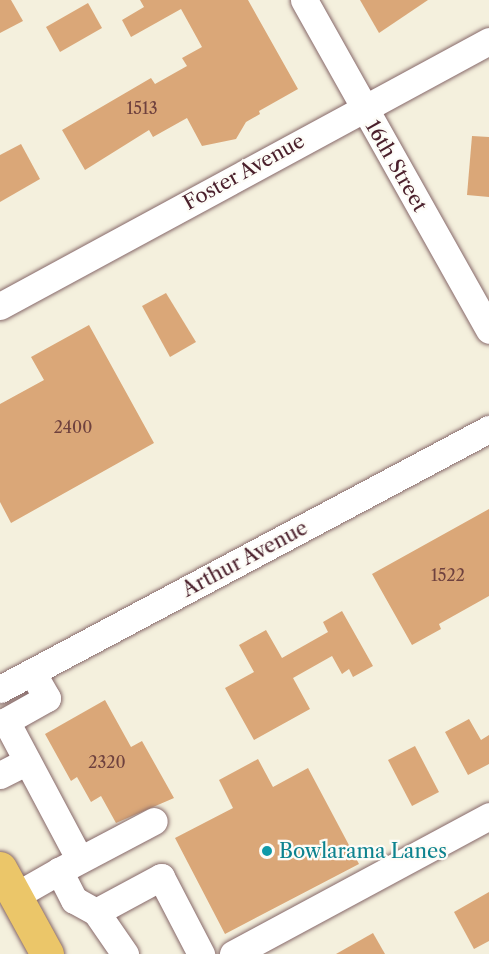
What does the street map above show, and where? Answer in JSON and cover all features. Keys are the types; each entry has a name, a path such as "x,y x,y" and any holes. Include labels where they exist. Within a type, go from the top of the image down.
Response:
{"highway":[{"path":"8,882 47,954"}],"street":[{"name":"16th Street","path":"304,0 489,330"},
{"name":"Foster Avenue","path":"0,306 489,41"},
{"name":"Arthur Avenue","path":"0,689 489,429"},
{"path":"32,672 46,698 6,721 27,761 70,866 74,900 96,912 119,952"},
{"path":"0,775 27,761"},
{"path":"233,954 489,816"},
{"path":"8,882 70,866 154,821"},
{"path":"96,912 161,877 201,954"}],"building":[{"path":"0,0 11,0 23,21 0,33"},
{"path":"140,0 248,0 298,89 259,111 260,114 246,122 236,139 202,146 187,118 153,137 149,130 85,170 62,130 151,78 155,84 187,66 182,58 202,47 181,9 131,37 122,20 144,7"},
{"path":"360,0 428,0 379,33"},
{"path":"88,3 102,28 60,52 46,27"},
{"path":"472,136 489,137 489,197 467,195"},
{"path":"21,144 40,179 0,202 0,155"},
{"path":"166,293 196,342 170,357 142,306"},
{"path":"89,325 154,443 11,523 0,502 0,404 44,380 31,357"},
{"path":"489,509 489,596 439,624 441,629 412,645 372,574"},
{"path":"342,611 373,666 353,677 349,669 342,674 332,656 293,678 310,709 254,740 225,688 254,672 239,645 266,630 282,658 328,632 323,622"},
{"path":"105,700 131,747 142,741 174,798 116,823 101,796 91,802 77,777 71,781 45,734"},
{"path":"469,719 481,740 489,735 489,764 468,775 445,732"},
{"path":"415,746 439,792 412,806 388,760"},
{"name":"Bowlarama Lanes","path":"258,759 273,787 308,768 359,864 225,934 175,838 233,808 219,780"},
{"path":"489,892 489,941 474,949 454,912"},
{"path":"373,933 385,954 336,954"}],"place":[{"name":"Bowlarama Lanes","path":"267,851"}]}
